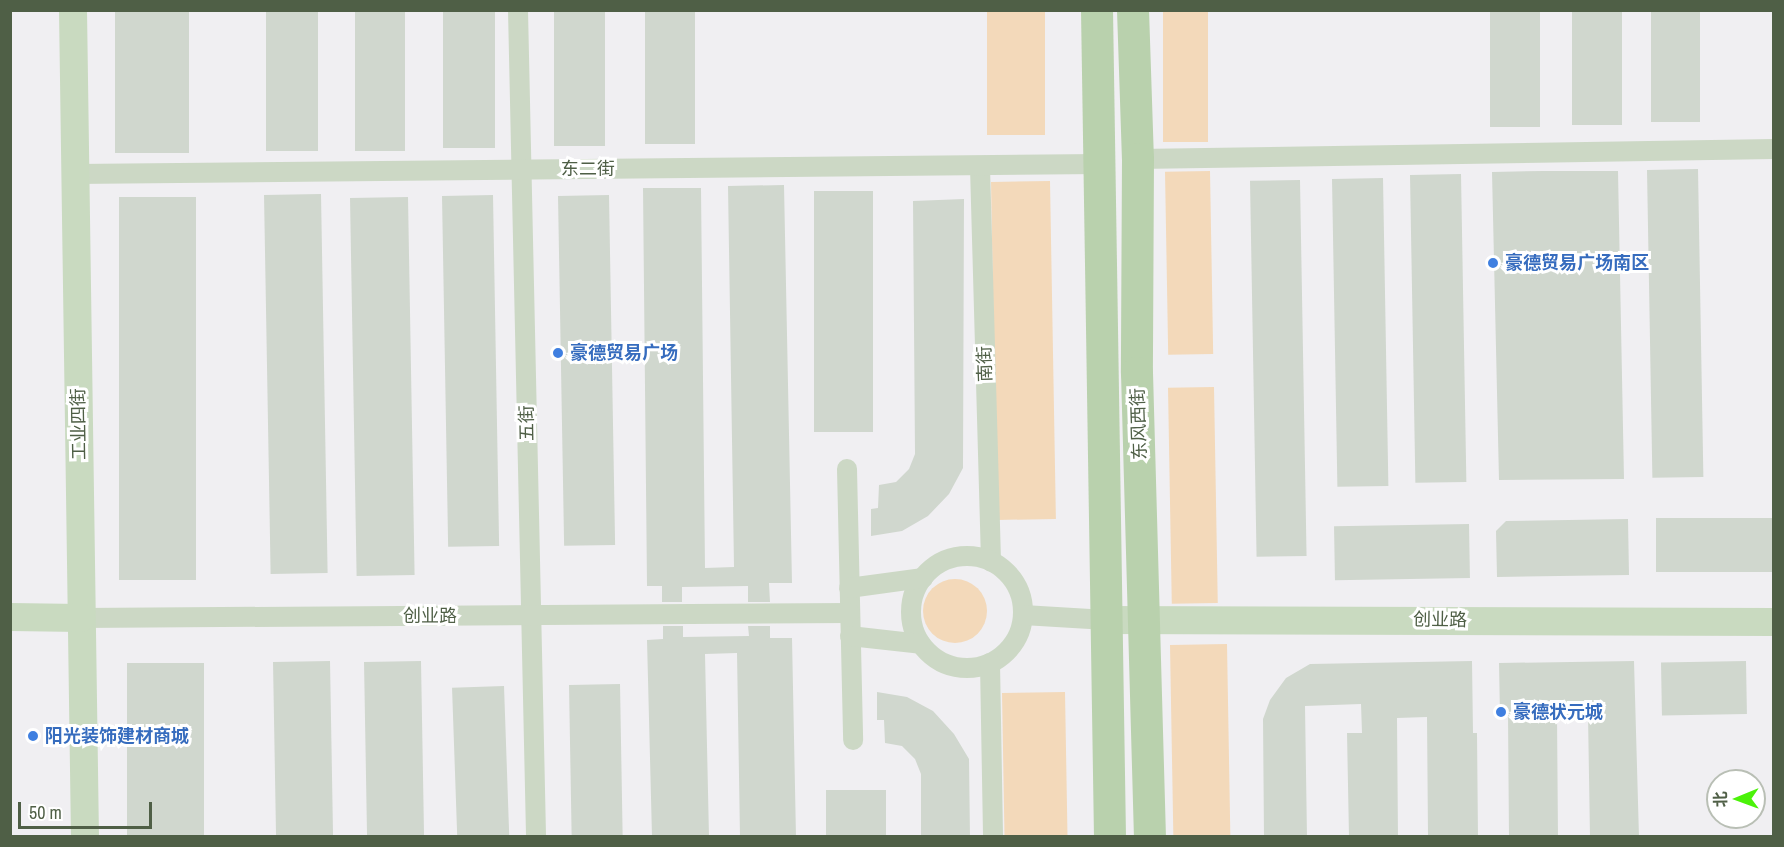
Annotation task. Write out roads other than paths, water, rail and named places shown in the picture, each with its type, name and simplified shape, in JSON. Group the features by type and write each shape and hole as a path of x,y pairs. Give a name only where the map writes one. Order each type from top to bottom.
{"main road":[{"name":"东风西街","path":"1097,10 1110,837"},
{"name":"东风西街","path":"1133,10 1138,159 1137,373 1146,620 1150,837"}],"street":[{"name":"工业四街","path":"73,10 85,837"},
{"name":"五街","path":"518,10 536,837"},
{"path":"1138,159 1773,149"},
{"name":"东二街","path":"75,174 980,167 1100,164"},
{"name":"南街","path":"980,167 991,561"},
{"path":"847,468 852,740"},
{"path":"962,556 981,557 991,561 999,565 1013,579 1021,596 1023,615 1019,634 1010,649 990,663 964,668 947,665 932,656 921,644 913,626 911,607 916,588 923,578 943,561 962,556"},
{"path":"849,588 923,578"},
{"name":"创业路","path":"10,617 850,613"},
{"path":"1023,615 1107,620"},
{"name":"创业路","path":"1107,620 1773,622"},
{"path":"850,636 921,644"},
{"path":"990,663 993,837"}],"place":[{"name":"豪德贸易广场南区","path":"1493,263"},
{"name":"豪德贸易广场","path":"558,353"},
{"name":"豪德状元城","path":"1501,712"},
{"name":"阳光装饰建材商城","path":"33,736"}]}
